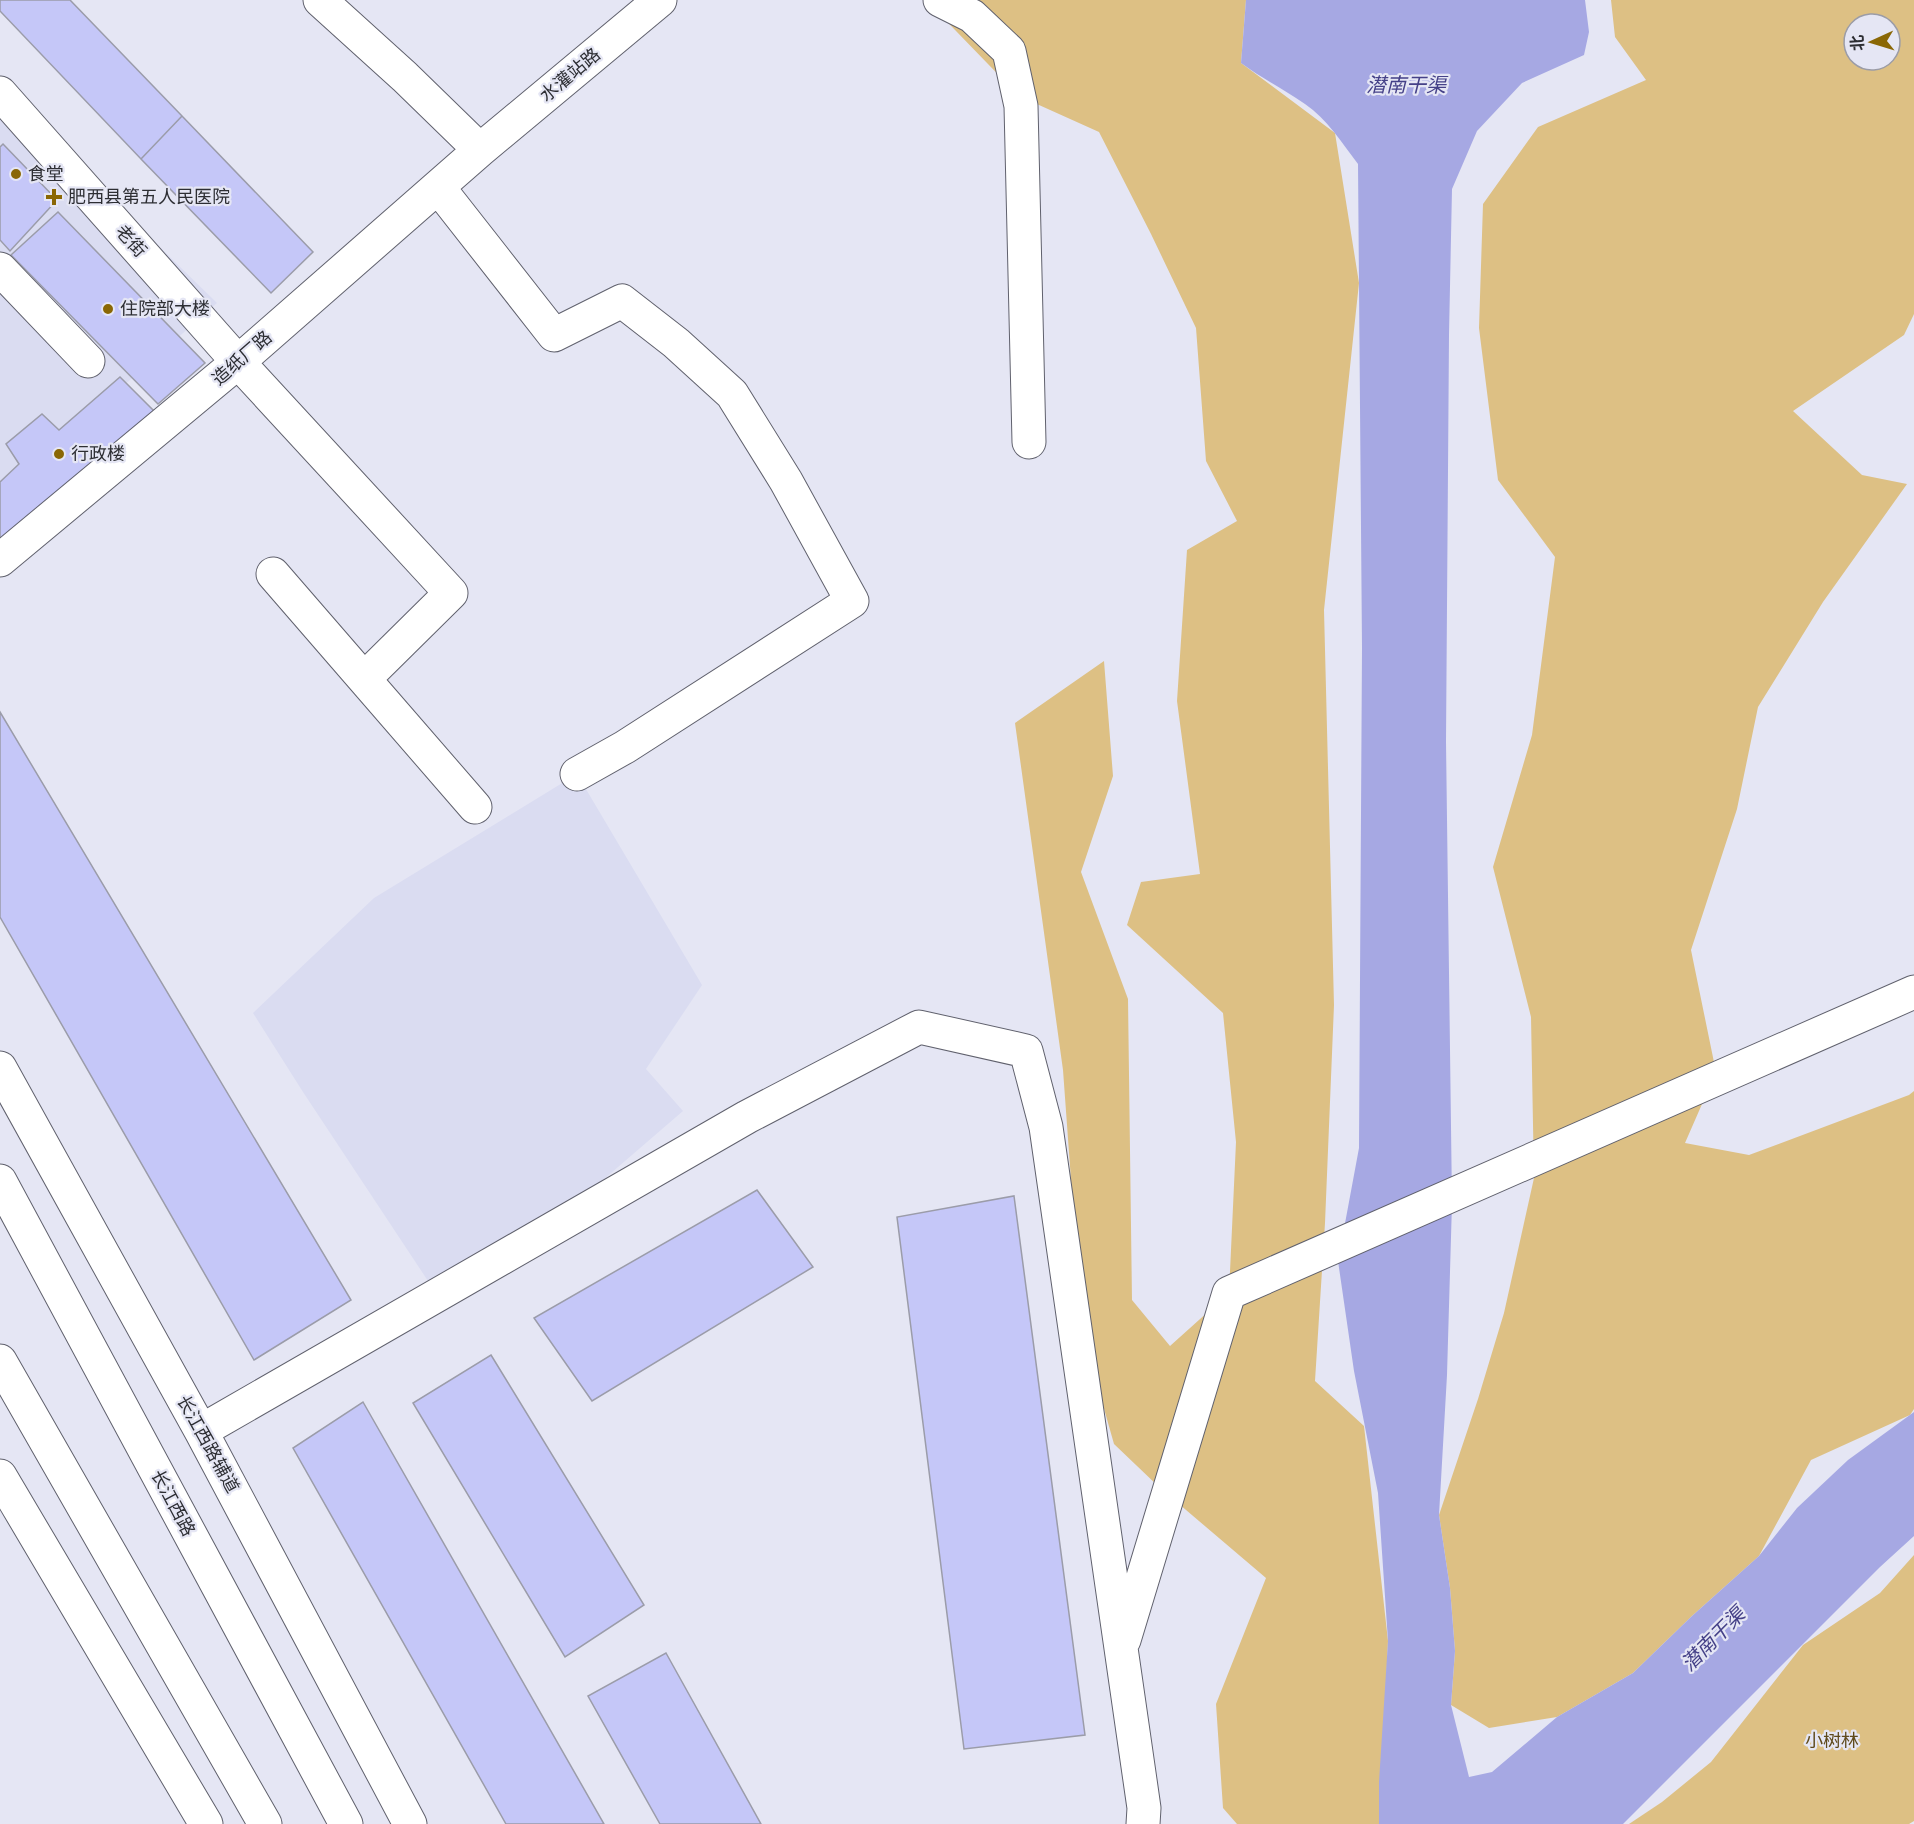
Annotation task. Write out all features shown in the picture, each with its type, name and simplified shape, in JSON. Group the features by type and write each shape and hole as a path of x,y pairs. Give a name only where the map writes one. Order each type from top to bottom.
{"main road":[{"path":"320,0 405,76 480,150"},
{"name":"水灌站路","path":"480,150 660,0"},
{"path":"940,0 972,16 1009,51 1019,96 1029,442"},
{"name":"老街","path":"0,93 238,362 451,593 364,679"},
{"name":"造纸厂路","path":"0,560 238,362 480,150"},
{"path":"438,187 554,335 622,301 676,343 732,394 786,481 852,601 625,747 577,774"},
{"path":"0,269 88,361"},
{"path":"273,574 475,807"},
{"path":"1121,1651 1229,1293 1914,992"},
{"path":"201,1431 747,1117 919,1027 1026,1050 1046,1127 1144,1808 1143,1824"},
{"name":"长江西路辅道","path":"0,1068 201,1431 410,1824"},
{"name":"长江西路","path":"0,1181 346,1824"},
{"path":"0,1361 265,1824"},
{"path":"0,1476 206,1824"}],"shaded area":[{"name":"肥西县第五人民医院","path":"0,91 217,303 0,495"},
{"path":"577,774 702,985 646,1069 683,1111 567,1211 430,1284 253,1013 374,898"}],"green space":[{"path":"926,0 1246,0 1241,63 1335,133 1359,283 1324,610 1334,1005 1325,1223 1315,1381 1364,1426 1388,1641 1380,1824 1237,1824 1223,1808 1216,1704 1266,1578 1159,1487 1114,1444 1082,1331 1063,1070 1015,723 1104,661 1113,776 1081,872 1128,999 1132,1300 1170,1346 1229,1293 1236,1142 1223,1013 1127,925 1141,882 1200,874 1177,701 1187,550 1237,521 1206,461 1196,328 1099,132 1019,96"},
{"path":"1611,0 1914,0 1914,314 1904,335 1793,411 1862,475 1907,484 1823,602 1758,707 1737,809 1691,950 1716,1072 1685,1143 1749,1155 1909,1095 1914,1091 1914,1409 1910,1415 1811,1460 1759,1556 1633,1673 1557,1717 1489,1728 1451,1705 1455,1651 1450,1588 1439,1515 1504,1313 1534,1178 1531,1017 1493,867 1532,735 1555,557 1498,480 1479,328 1483,204 1538,127 1646,80 1615,37"},
{"name":"小树林","path":"1914,1555 1914,1821 1909,1824 1629,1824 1662,1802 1711,1762 1803,1645 1880,1593"}],"water":[{"name":"潜南干渠","path":"1246,0 1585,0 1589,32 1584,55 1522,83 1477,131 1452,189 1446,742 1452,1203 1447,1375 1439,1515 1450,1588 1455,1651 1451,1705 1469,1777 1492,1772 1557,1717 1633,1673 1759,1556 1797,1508 1848,1460 1914,1412 1914,1536 1880,1567 1623,1824 1379,1824 1379,1782 1388,1641 1378,1493 1354,1371 1338,1261 1359,1148 1362,648 1358,164 1334,132 1313,110 1241,63"}],"building":[{"path":"0,0 70,0 182,116 141,159 0,11"},
{"path":"182,116 313,252 271,293 141,159"},
{"name":"食堂","path":"3,144 57,200 10,251 0,240 0,147"},
{"name":"住院部大楼","path":"58,212 205,363 158,404 11,255"},
{"name":"行政楼","path":"120,377 155,412 0,542 0,482 19,464 6,444 42,414 59,430"},
{"path":"0,712 351,1300 254,1360 0,917"},
{"path":"757,1190 813,1267 592,1401 534,1318"},
{"path":"1014,1196 1085,1735 964,1749 897,1217"},
{"path":"491,1355 644,1605 565,1657 413,1403"},
{"path":"363,1402 604,1824 506,1824 293,1448"},
{"path":"666,1653 761,1824 660,1824 588,1696"}],"place":[{"name":"食堂","path":"16,174"},
{"name":"肥西县第五人民医院","path":"54,197"},
{"name":"住院部大楼","path":"108,309"},
{"name":"行政楼","path":"59,454"}]}
